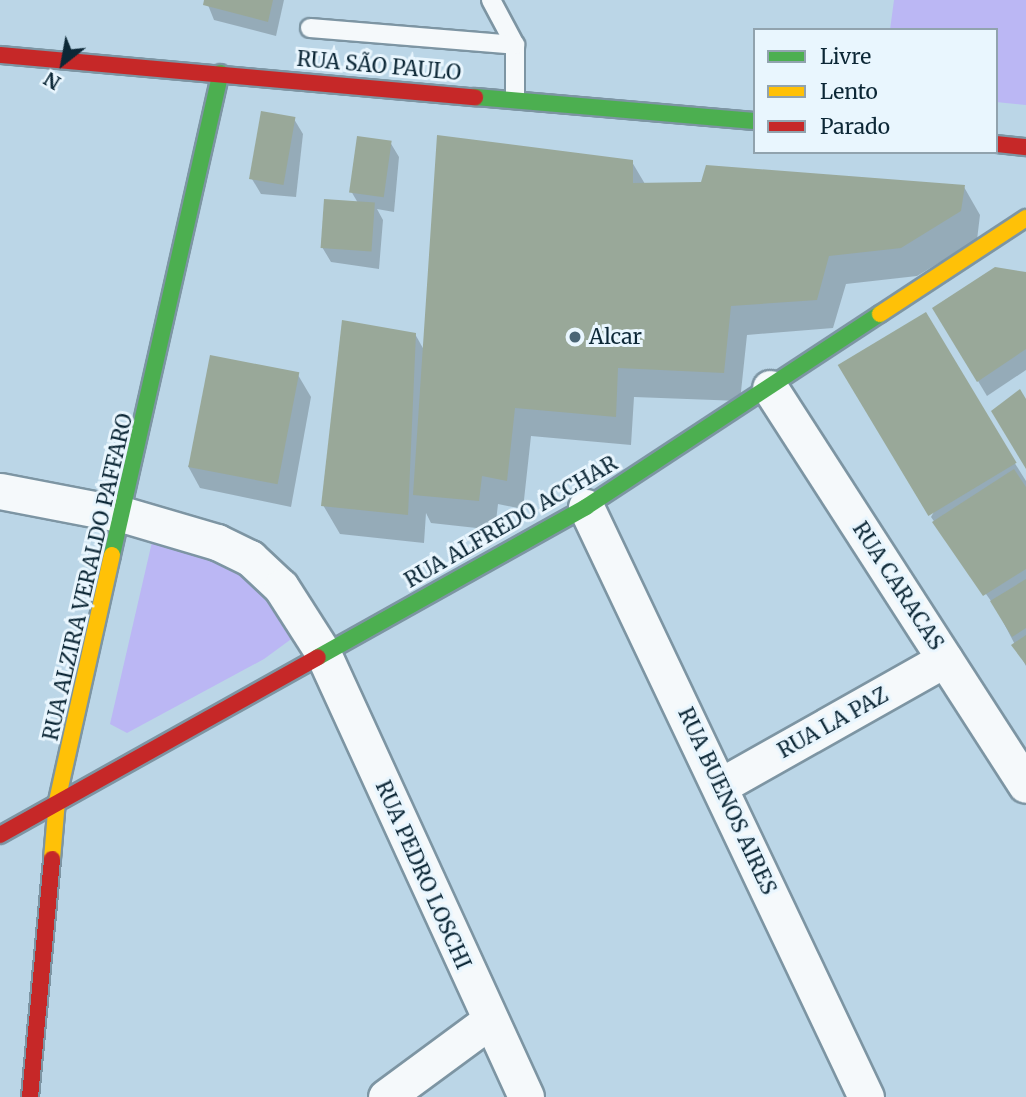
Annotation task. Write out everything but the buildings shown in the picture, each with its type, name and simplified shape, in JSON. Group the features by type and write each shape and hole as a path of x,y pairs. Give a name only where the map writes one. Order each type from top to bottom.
{"street":[{"name":"RUA SÃO PAULO","path":"0,55 753,121"},
{"name":"RUA ALZIRA VERALDO PAFFARO","path":"30,1097 57,801 125,515 221,73"},
{"path":"998,144 1026,147"},
{"name":"RUA ALFREDO ACCHAR","path":"0,835 322,652 586,507 1026,218"},
{"name":"RUA CARACAS","path":"770,388 1026,785"},
{"name":"RUA PEDRO LOSCHI","path":"0,491 125,515 217,542 250,558 281,587 322,652 526,1097"},
{"name":"RUA BUENOS AIRES","path":"586,507 866,1097"},
{"name":"RUA LA PAZ","path":"720,786 945,659"},
{"path":"386,1097 489,1021"}],"lane":[{"path":"491,0 515,45 514,99"},
{"path":"310,28 515,45"}],"shaded area":[{"path":"894,0 1026,0 1026,105 998,102 998,28 890,28"},
{"path":"152,542 203,549 248,571 280,605 294,637 264,659 127,733 110,724"}],"traffic: fast":[{"path":"112,555 221,73"},
{"path":"475,97 753,121"},
{"path":"318,657 586,507 880,314"}],"traffic: slow":[{"path":"880,314 1026,218"},
{"path":"52,859 57,801 112,555"}],"traffic: jam":[{"path":"0,55 475,97"},
{"path":"998,144 1026,147"},
{"path":"0,835 318,657"},
{"path":"30,1097 52,859"}],"place":[{"name":"Alcar","path":"575,337"}]}
